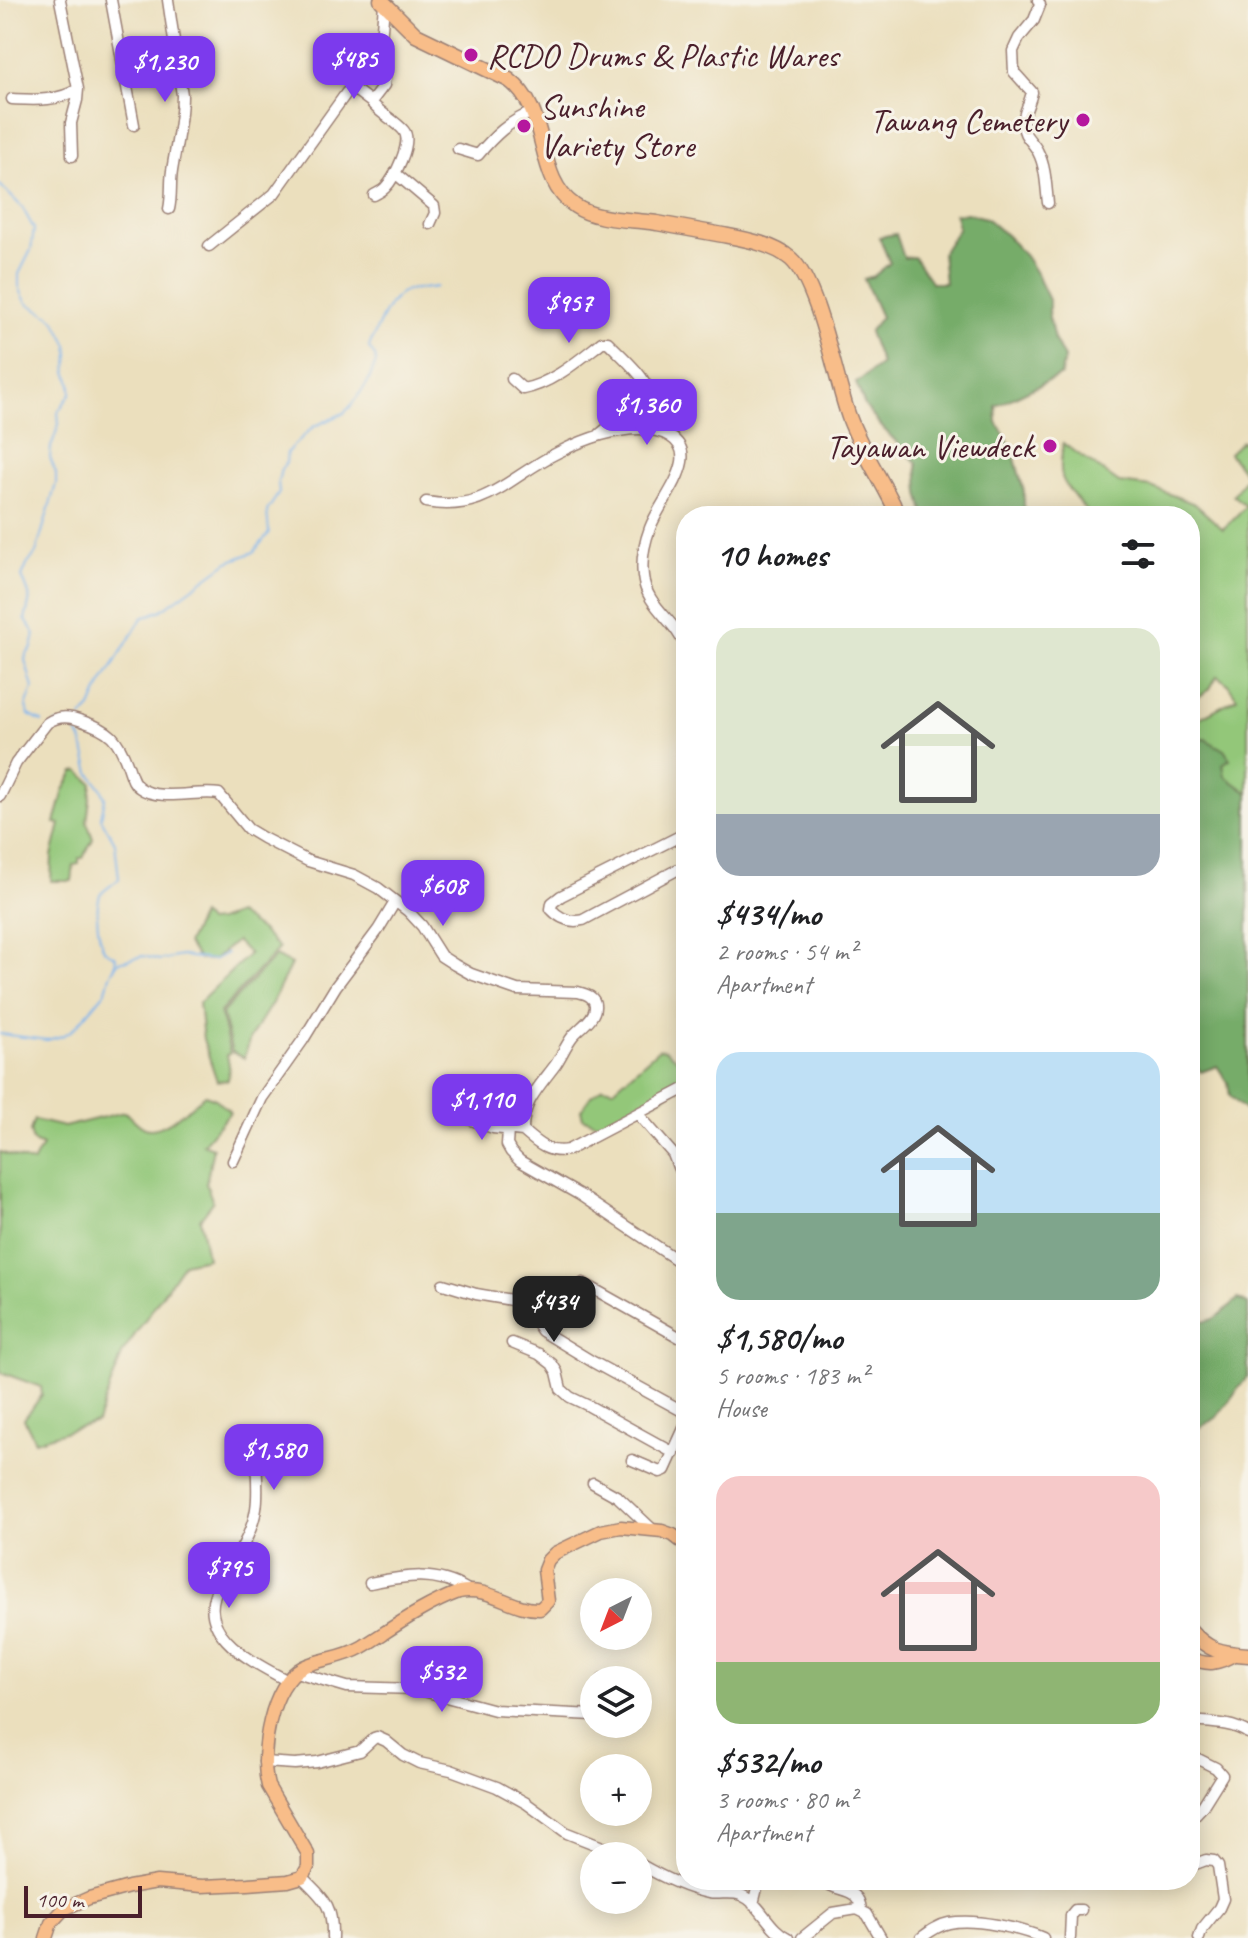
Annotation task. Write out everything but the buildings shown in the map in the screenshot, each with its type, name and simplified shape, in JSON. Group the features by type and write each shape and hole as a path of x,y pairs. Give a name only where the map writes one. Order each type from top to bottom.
{"highway":[{"path":"383,2 416,35 509,80 525,95 558,190 575,206 600,216 735,238 777,250 789,257 799,267 816,305 850,421 894,506"},
{"path":"1200,1641 1213,1650 1242,1654"}],"main road":[{"path":"46,1938 55,1917 71,1905 129,1887 157,1882 214,1886 288,1881 302,1877 308,1867 308,1854 268,1786 264,1762 277,1702 292,1676 302,1668 351,1653 419,1610 468,1590 483,1591 528,1609 540,1609 548,1601 544,1567 551,1557 601,1531 610,1528 653,1530 676,1537"},
{"path":"1200,1662 1214,1664 1242,1654"}],"street":[{"path":"60,0 78,89 71,123 72,156"},
{"path":"111,0 134,125"},
{"path":"168,0 182,95 169,209"},
{"path":"1038,0 1040,5 1034,20 1014,45 1013,67 1032,92 1023,122 1024,131 1038,152 1048,203"},
{"path":"371,102 384,85 385,78 381,58 383,2"},
{"path":"12,99 55,98 78,89"},
{"path":"209,246 274,194 347,92 355,90 407,135 407,146 395,173 387,186 374,195"},
{"path":"458,149 478,155 499,132 533,112"},
{"path":"395,173 434,206 435,213 430,224"},
{"path":"512,379 523,389 535,386 602,342 608,342 648,386 646,395 595,438"},
{"path":"608,427 620,431"},
{"path":"426,502 445,506 479,499 559,452 620,431 643,429 671,436 677,442 682,461 650,527 642,563 643,579 651,602 676,629"},
{"path":"0,796 16,763 44,725 52,719 72,717 111,734 119,744 133,781 140,788 148,792 184,795 219,794 248,829 308,861 367,881 408,911 422,926 441,956 471,974 517,990 587,994 594,1000 596,1008 593,1016 575,1033 532,1094 526,1107 523,1131"},
{"path":"676,838 561,896 552,903 551,909 563,919 583,920 676,870"},
{"path":"233,1161 262,1098 395,902"},
{"path":"450,1112 479,1123 523,1131 547,1150 559,1152 676,1093"},
{"path":"638,1114 673,1154 676,1162"},
{"path":"508,1130 507,1145 520,1161 580,1195 676,1259"},
{"path":"583,1283 676,1335"},
{"path":"443,1284 476,1294 529,1303 536,1309 538,1328 542,1331 676,1408"},
{"path":"512,1343 531,1350 552,1364 561,1389 570,1397 674,1453"},
{"path":"632,1460 663,1471 667,1469 676,1448"},
{"path":"256,1453 256,1510 242,1549 215,1593 212,1609 216,1625 225,1638 250,1658 292,1676 347,1687 416,1689 495,1710 580,1714"},
{"path":"593,1483 612,1492 653,1530"},
{"path":"370,1583 429,1576 448,1579 468,1590"},
{"path":"1200,1722 1223,1724 1248,1733"},
{"path":"264,1762 317,1762 360,1751 374,1738 381,1738 411,1759 497,1787 526,1803 567,1833 590,1842"},
{"path":"1200,1760 1216,1768 1222,1775 1200,1809"},
{"path":"1199,1938 1202,1929 1221,1905 1223,1895 1218,1866 1209,1859 1200,1862"},
{"path":"652,1871 676,1883"},
{"path":"302,1877 331,1911 332,1938"},
{"path":"697,1890 740,1895 753,1904 776,1931 788,1938"},
{"path":"753,1904 756,1890"},
{"path":"841,1890 854,1895 860,1902 861,1910 870,1918 881,1938"},
{"path":"802,1938 833,1913 861,1910"},
{"path":"1070,1938 1071,1915 1081,1910"},
{"path":"921,1938 941,1925 961,1922 1020,1930 1043,1938"}],"green space":[{"path":"967,213 986,218 1025,256 1049,300 1054,339 1064,358 1061,375 996,406 997,422 1013,451 1024,492 1024,506 922,506 917,463 865,406 856,383 881,364 869,332 881,317 864,279 874,276 890,263 879,237 896,234 904,258 914,257 932,283 945,283 942,253 958,229 955,214"},
{"path":"1242,441 1248,443 1248,793 1224,776 1223,764 1205,739 1200,740 1200,718 1237,698 1227,683 1217,676 1209,690 1200,696 1200,508 1223,529 1246,506 1233,495 1247,476 1229,453"},
{"path":"1063,443 1119,483 1151,487 1197,506 1083,506 1062,477"},
{"path":"1205,739 1224,750 1230,759 1223,764 1225,776 1248,793 1248,1113 1230,1096 1228,1083 1217,1066 1200,1071 1200,740"},
{"path":"79,771 92,783 87,822 93,839 83,858 79,858 79,864 74,865 72,881 51,881 52,856 60,824 55,823 64,790 74,772"},
{"path":"237,914 279,948 220,1012 230,1054 227,1055 228,1080 217,1081 203,1039 199,1003 249,954 236,941 213,960 199,959 187,944 201,915 207,922"},
{"path":"275,956 291,964 250,1038 244,1058 232,1052 222,1013"},
{"path":"659,1049 676,1058 676,1089 600,1125 583,1118 581,1110 591,1096 603,1087 614,1089"},
{"path":"205,1095 216,1099 230,1112 203,1144 213,1148 206,1184 213,1202 200,1219 207,1258 184,1263 123,1352 97,1422 35,1441 24,1419 42,1395 41,1387 0,1372 0,1152 33,1163 42,1146 33,1142 30,1131 34,1120 64,1127 124,1112 145,1128 152,1129 168,1123"},
{"path":"1238,1299 1248,1304 1248,1376 1216,1418 1200,1427 1200,1321 1221,1313"}],"waterway":[{"path":"0,185 22,207 34,229 31,250 19,274 22,294 27,303 56,322 68,345 69,354 67,371 71,393 58,412 59,424 51,447 50,458 56,473 56,484 36,553 22,577 30,598 25,619 35,634 25,660 33,688 26,707 29,715 42,722"},
{"path":"82,717 91,708 101,685 142,618 162,610 228,562 254,552 269,533 267,511 279,493 278,482 287,452 313,427 344,413 368,382 376,362 370,344 393,300 408,290 436,287"},
{"path":"76,722 73,726 82,741 90,773 105,798 101,818 115,843 119,879 100,894 97,915 104,950 116,957 114,970"},
{"path":"56,724 73,726"},
{"path":"0,1034 47,1040 71,1031 106,991 110,975 118,962 143,956 159,960 182,956 213,960 227,953"}],"place":[{"name":"RCDO Drums & Plastic Wares","path":"471,55"},
{"name":"Tawang Cemetery","path":"1083,120"},
{"name":"Sunshine Variety Store","path":"524,126"},
{"name":"Tayawan Viewdeck","path":"1050,446"}]}
